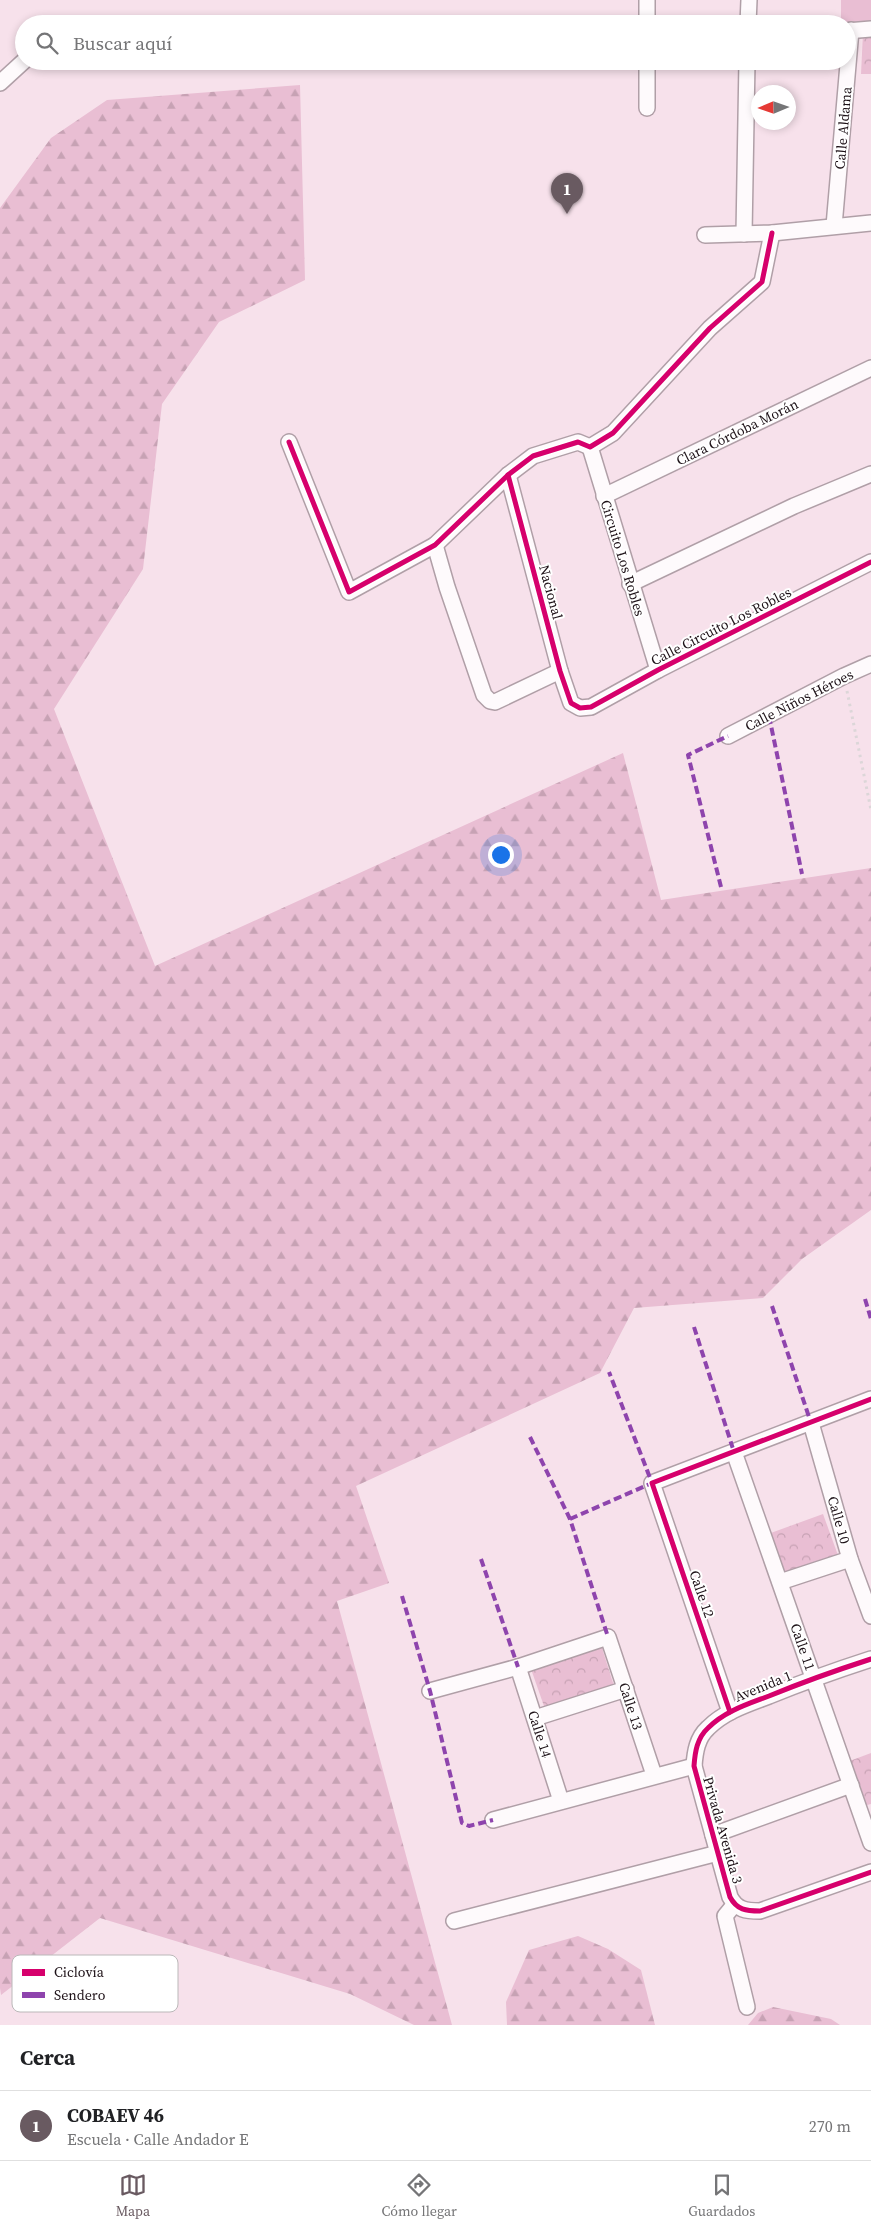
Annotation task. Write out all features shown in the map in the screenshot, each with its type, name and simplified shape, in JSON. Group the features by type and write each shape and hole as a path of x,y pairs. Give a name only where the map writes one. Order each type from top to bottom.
{"street":[{"path":"647,0 647,15"},
{"path":"748,0 748,15"},
{"path":"856,30 871,29"},
{"path":"0,83 15,69"},
{"path":"646,108 647,70"},
{"path":"744,234 747,70"},
{"name":"Calle Aldama","path":"834,226 846,70"},
{"path":"706,235 772,233 871,222"},
{"path":"290,442 349,592 435,545 508,476 533,456 578,442 590,447 613,433 710,328 762,282 772,233"},
{"name":"Clara Córdoba Morán","path":"604,496 871,368"},
{"name":"Circuito Los Robles","path":"590,447 630,584 658,670"},
{"path":"630,584 794,506 871,474"},
{"name":"Nacional","path":"508,476 560,671 571,703 580,708"},
{"path":"435,545 446,586 484,695 490,701 495,702 560,671"},
{"name":"Calle Circuito Los Robles","path":"580,708 591,707 658,670 871,562"},
{"name":"Calle Niños Héroes","path":"728,736 871,664"},
{"path":"734,1452 871,1399"},
{"name":"Calle 10","path":"811,1423 850,1559 871,1616"},
{"name":"Calle 12","path":"730,1712 652,1483 734,1452"},
{"name":"Calle 11","path":"734,1452 871,1843"},
{"path":"780,1582 850,1559"},
{"name":"Calle 13","path":"518,1667 608,1637 654,1775"},
{"name":"Avenida 1","path":"694,1766 694,1753 699,1740 708,1728 730,1712 813,1678 871,1659"},
{"path":"430,1692 518,1667"},
{"name":"Calle 14","path":"518,1667 561,1801"},
{"path":"534,1718 626,1689"},
{"path":"493,1820 654,1775 694,1766"},
{"name":"Privada Avenida 3","path":"694,1766 730,1897 734,1905 746,1911 760,1911 871,1872"},
{"path":"713,1835 851,1785"},
{"name":"Privada Avenida 3","path":"454,1921 718,1853"},
{"path":"734,1905 725,1916 747,2007"}],"path":[{"path":"844,676 871,810"}],"green space":[{"path":"841,0 871,0 871,23 856,24 856,15 841,15"},
{"path":"863,33 871,33 871,74 861,74"},
{"path":"300,85 305,280 219,322 162,404 143,569 54,709 155,966 623,753 661,900 871,868 871,1210 802,1259 763,1298 634,1308 600,1373 356,1486 389,1583 337,1601 452,2025 414,2025 350,1994 100,1918 52,1955 12,1955 12,1986 1,1995 0,208 51,138 107,100"},
{"path":"823,1514 839,1558 784,1578 768,1534"},
{"path":"601,1645 614,1686 545,1709 531,1669"},
{"path":"871,1753 871,1804 863,1806 847,1762"},
{"path":"578,1936 608,1949 641,1970 655,2025 507,2025 506,2002 529,1950"},
{"path":"773,2007 831,2019 840,2025 748,2025 758,2013"}],"marked path":[{"path":"769,716 802,874"},
{"path":"721,887 688,755 728,736"},
{"path":"865,1299 871,1319"},
{"path":"772,1306 811,1423"},
{"path":"694,1327 734,1452"},
{"path":"570,1519 652,1483 609,1372"},
{"path":"530,1437 570,1519 608,1637"},
{"path":"481,1559 518,1667"},
{"path":"402,1596 430,1691 462,1823 469,1826 493,1820"}],"cycle path":[{"path":"289,442 349,592 435,545 508,475 533,456 578,442 590,447 613,433 710,328 762,282 772,233"},
{"path":"508,475 560,671 571,703 580,708 591,707 658,670 871,562"},
{"path":"730,1712 652,1483 871,1399"},
{"path":"871,1659 745,1705 722,1717 701,1736 696,1750 694,1766 730,1897 739,1907 746,1910 760,1911 871,1872"}],"place":[{"name":"COBAEV 46","path":"567,214"}]}
